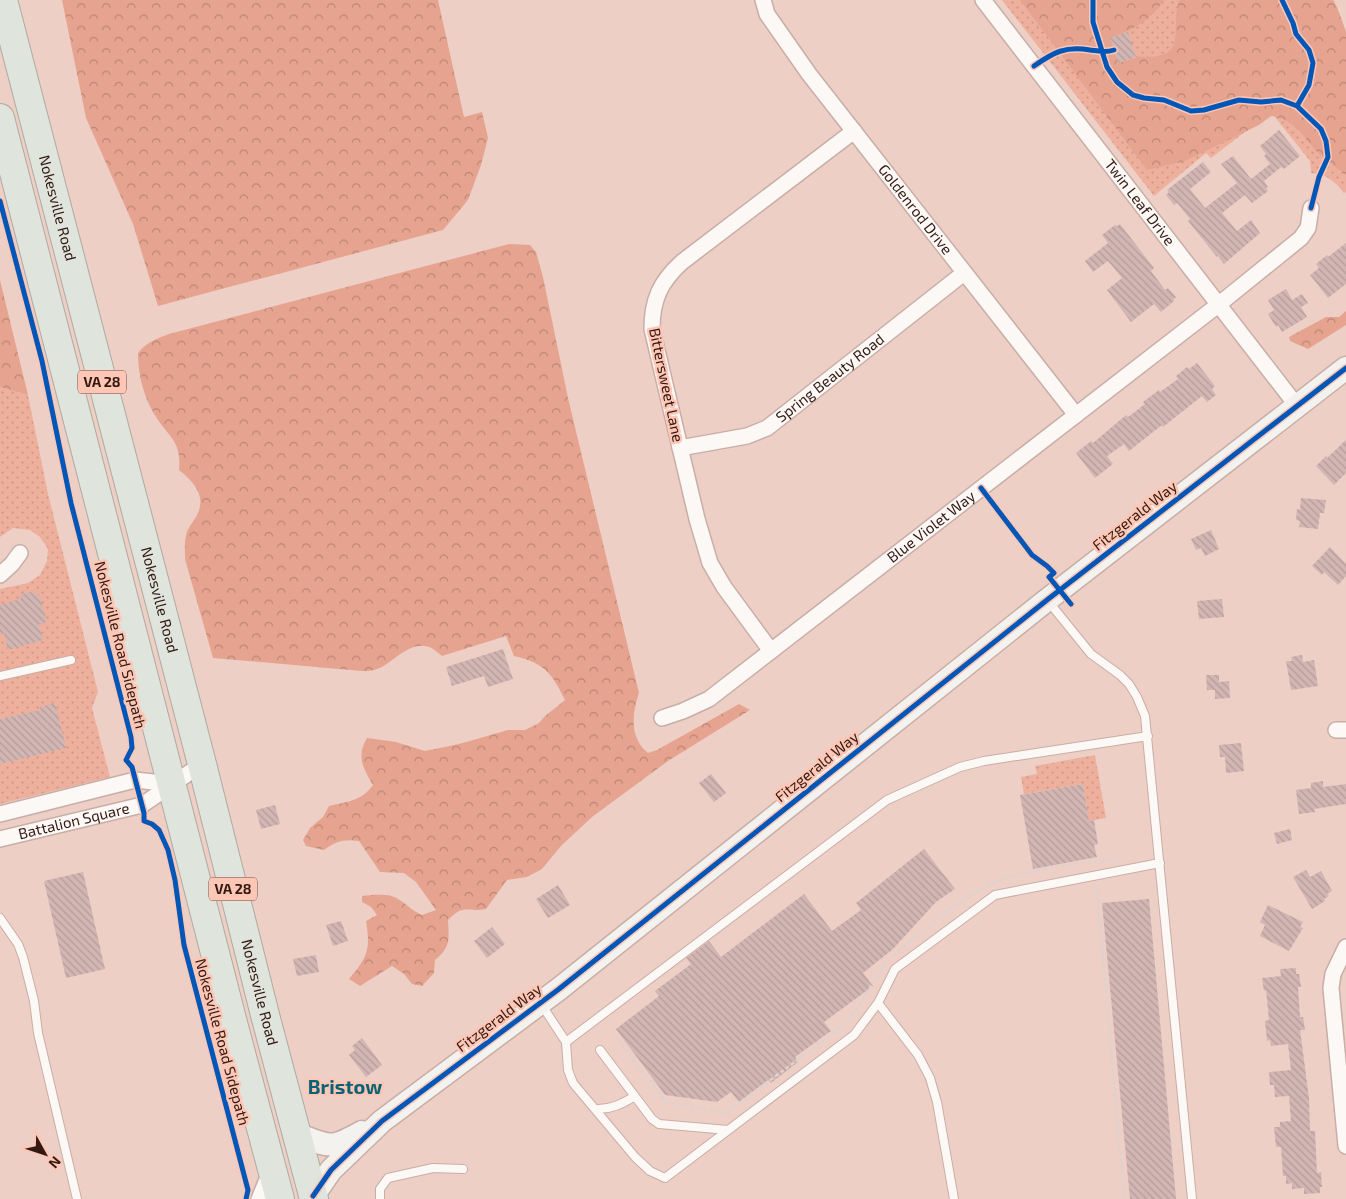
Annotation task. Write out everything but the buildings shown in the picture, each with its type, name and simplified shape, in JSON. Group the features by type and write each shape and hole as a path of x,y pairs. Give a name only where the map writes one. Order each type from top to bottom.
{"highway":[{"name":"Nokesville Road","path":"3,0 202,764 260,996 314,1197"},
{"name":"VA 28","path":"0,118 280,1199"}],"street":[{"name":"Goldenrod Drive","path":"763,0 767,14 809,74 1076,415"},
{"name":"Twin Leaf Drive","path":"983,0 1296,406"},
{"name":"Bittersweet Lane","path":"771,651 724,587 710,563 697,519 652,329 652,310 659,290 670,273 682,262 854,131"},
{"name":"Blue Violet Way","path":"662,718 709,699 1218,305 1301,238 1308,228 1312,208"},
{"name":"Spring Beauty Road","path":"680,448 747,436 767,428 964,273"},
{"name":"Fitzgerald Way","path":"314,1197 331,1170 382,1121 540,1003 1047,600 1346,368"},
{"path":"0,575 20,553"},
{"name":"Battalion Square","path":"0,839 142,805 202,764"},
{"name":"Battalion Square","path":"0,814 135,780 172,784"},
{"path":"1346,947 1333,974 1331,988 1346,1146"},
{"name":"Fitzgerald Way","path":"297,1134 331,1146 342,1143 382,1121"},
{"path":"258,1199 272,1169"}],"lane":[{"path":"1047,600 1091,654 1129,684 1145,716 1192,1199"},
{"path":"0,676 71,660"},
{"path":"566,1042 887,800 960,767 984,761 1148,736"},
{"path":"540,1003 566,1042 568,1070 573,1083 635,1157 650,1172 665,1178 854,1035 878,1003 895,969 996,895 1160,863"},
{"path":"0,918 18,944 23,957 34,1001 38,1033 77,1199"},
{"path":"878,1003 918,1055 930,1078 937,1102 954,1199"},
{"path":"600,1050 652,1119 659,1124 728,1130"},
{"path":"595,1109 616,1106 635,1096"},
{"path":"380,1199 380,1188 388,1178 433,1168 463,1169"}],"path":[{"path":"618,1039 666,1102 726,1113 843,1026 856,1009 885,962 974,892 1012,876 1122,858"},
{"path":"1094,862 1124,1199"}],"shaded area":[{"path":"1002,0 1334,0 1346,32 1346,192 1344,193 1334,182 1326,177 1311,173 1310,161 1271,112 1211,158 1206,153 1154,196"},
{"path":"0,387 28,395 48,494 98,692 92,708 110,777 0,804 0,589 28,583 40,575 47,561 48,549 40,537 30,530 13,528 0,537"},
{"path":"1095,755 1106,818 1089,821 1083,784 1024,794 1021,777 1037,774 1035,766"}],"green space":[{"path":"62,0 438,0 464,117 482,112 488,138 481,165 468,200 443,230 158,306 133,224 86,118"},
{"path":"1020,0 1164,0 1153,14 1140,24 1110,38 1118,63 1136,58 1136,56 1160,56 1170,50 1175,40 1179,0 1332,0 1337,7 1346,32 1346,175 1321,156 1294,126 1287,121 1271,116 1259,125 1185,161 1147,170"},
{"path":"509,244 530,245 536,252 543,277 568,398 639,693 634,717 635,733 638,740 648,753 657,750 739,704 750,710 668,761 592,817 561,846 542,869 527,877 507,880 486,909 462,910 448,920 448,942 444,951 435,960 434,973 422,986 412,984 404,974 392,966 360,986 349,979 364,959 368,947 366,921 377,915 371,907 362,902 362,896 381,895 394,897 422,915 436,910 416,882 404,873 380,872 359,841 340,841 324,850 306,846 303,840 310,828 323,817 329,806 359,798 373,785 366,773 361,756 367,738 396,742 425,751 459,744 508,730 525,730 539,723 565,700 546,670 533,662 514,656 506,636 442,656 429,647 414,647 381,668 369,671 213,658 185,559 186,535 200,508 199,495 189,479 179,470 176,445 158,420 146,398 140,376 138,353 148,343 169,334"},
{"path":"0,280 28,395 0,387"},
{"path":"1346,311 1346,325 1308,349 1290,341 1289,337 1326,317 1339,317"}],"cycle path":[{"path":"1093,0 1093,22 1107,67 1117,82 1133,95 1164,100 1191,111 1204,110 1239,100 1261,102 1281,100 1297,106"},
{"path":"1282,0 1296,34 1309,50 1313,63 1309,85 1297,106 1321,129 1326,141 1328,157 1319,177 1311,208"},
{"path":"1034,66 1060,51 1081,49 1105,52 1114,50"},
{"name":"Nokesville Road Sidepath","path":"0,201 42,361 71,503 131,737 132,748 126,760 132,767 144,813 144,821 152,824 159,830 168,850 175,880 184,945 248,1190 246,1199"},
{"path":"313,1196 331,1170 382,1121 559,989 1047,600 1346,368"},
{"path":"981,488 1032,555 1054,573 1049,577 1071,604"}],"district":[{"name":"Bristow","path":"345,1087"}]}
